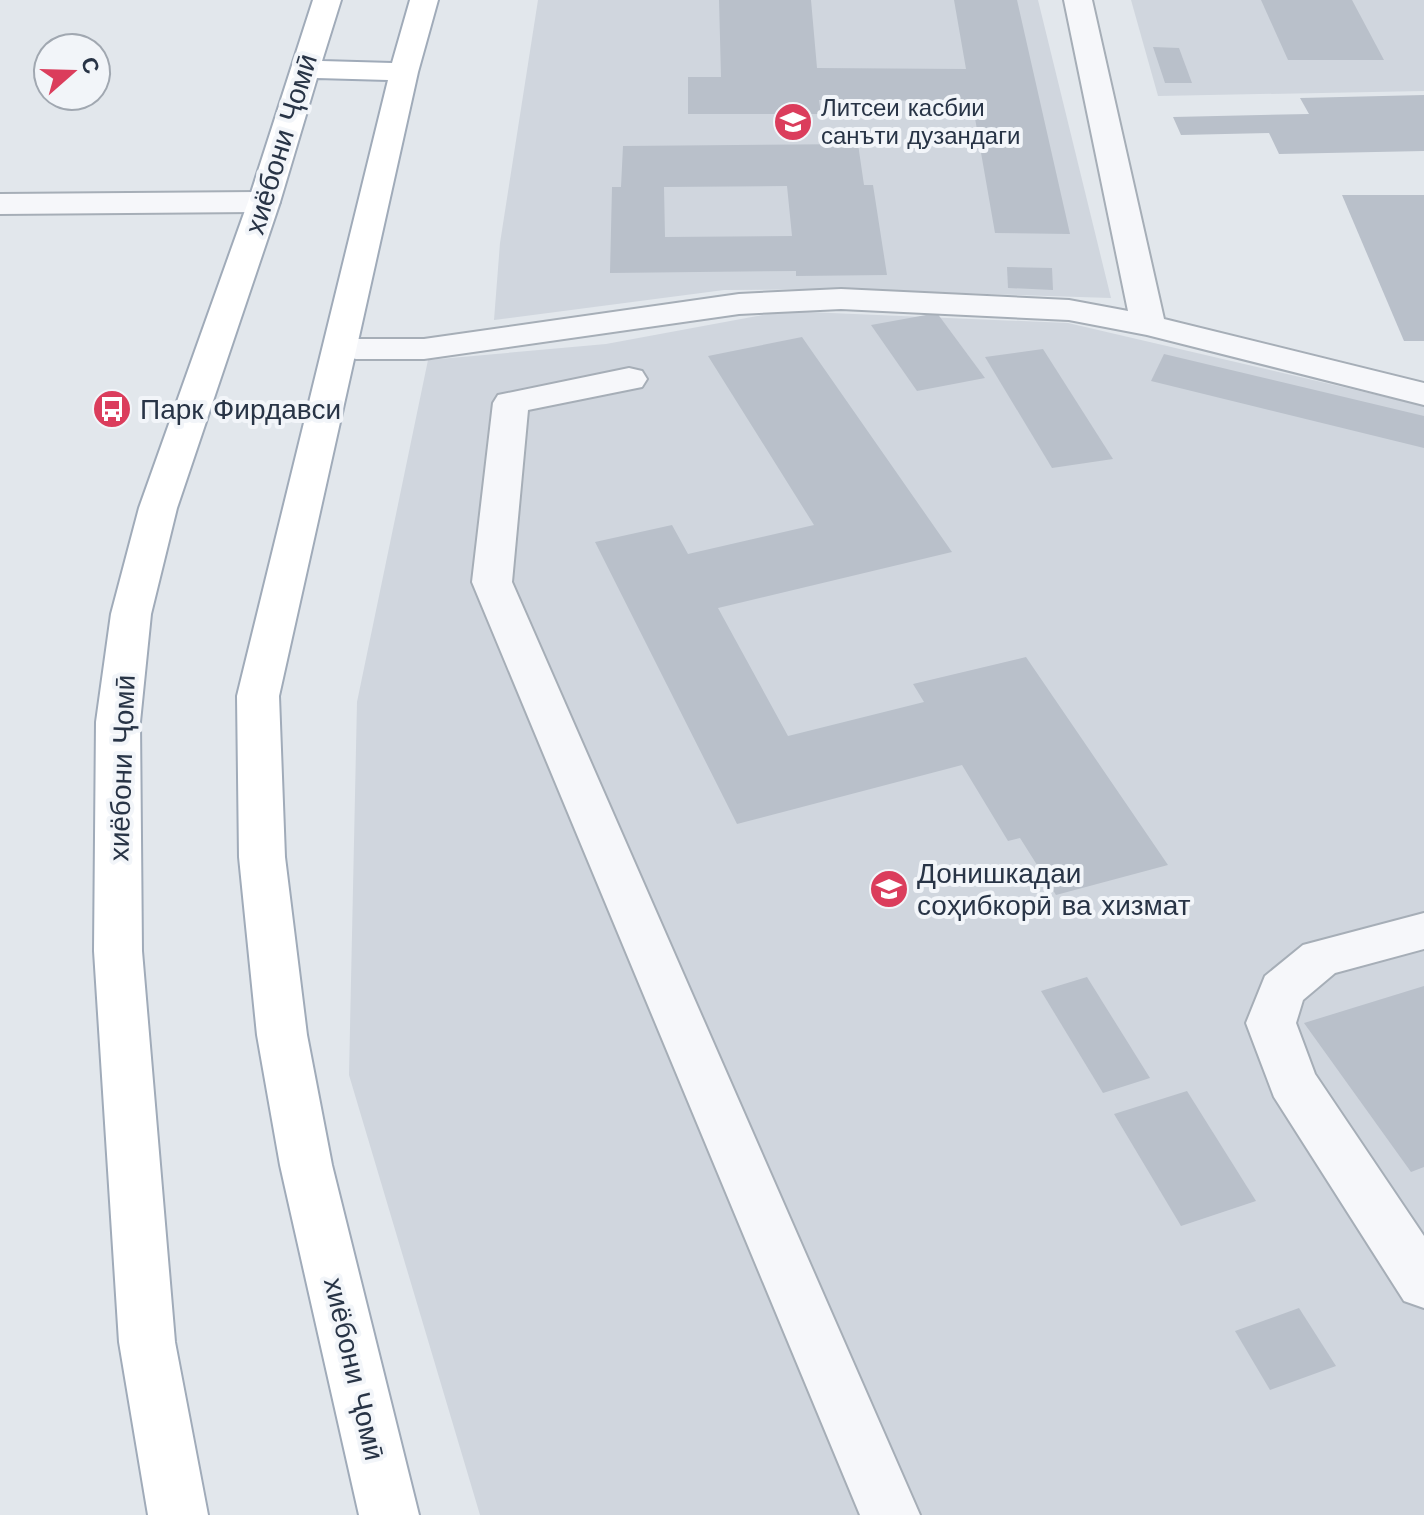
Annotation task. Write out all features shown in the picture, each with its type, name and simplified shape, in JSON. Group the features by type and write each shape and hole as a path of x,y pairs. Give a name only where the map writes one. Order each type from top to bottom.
{"main road":[{"name":"хиёбони Ҷомӣ","path":"178,1515 147,1342 142,1280 118,951 118,722 131,614 158,508 264,202 327,0"},
{"name":"хиёбони Ҷомӣ","path":"389,1515 306,1165 282,1035 262,857 258,696 404,72 424,0"},
{"path":"304,69 404,72"}],"street":[{"path":"1078,0 1148,325"},
{"path":"0,204 264,202"},
{"path":"356,349 424,349 739,304 841,299 1069,310 1148,325 1424,394"},
{"path":"629,379 511,403 492,582 890,1515"},
{"path":"1424,931 1320,958 1282,990 1271,1023 1292,1082 1424,1283"}],"shaded area":[{"name":"Литсеи касбии санъти дузандаги","path":"538,0 1038,0 1111,298 835,289 724,290 494,320 500,243"},
{"path":"1131,0 1424,0 1424,91 1158,96"},
{"name":"Донишкадаи соҳибкорӣ ва хизмат","path":"784,311 1068,323 1424,406 1424,1515 480,1515 349,1075 357,702 428,360 606,344"}],"building":[{"path":"719,0 811,0 817,68 966,69 954,0 1017,0 1070,234 995,233 972,101 819,100 821,114 688,114 688,77 721,77"},
{"path":"1261,0 1352,0 1384,60 1288,60"},
{"path":"1153,47 1179,48 1192,83 1165,83"},
{"path":"1424,95 1424,151 1279,154 1269,133 1181,135 1173,117 1309,114 1300,98"},
{"path":"858,144 864,185 873,185 887,275 796,276 796,271 610,273 612,187 621,187 623,146","holes":["787,186 792,236 665,237 664,187"]},
{"path":"1342,195 1424,195 1424,341 1404,341"},
{"path":"1007,267 1052,268 1053,290 1008,288"},
{"path":"937,313 985,378 917,391 871,325"},
{"path":"802,337 952,552 718,608 788,736 924,702 913,684 1026,657 1168,865 1056,895 1020,838 1008,841 962,765 737,824 595,542 672,525 688,554 814,525 708,356"},
{"path":"1043,349 1113,459 1052,468 985,357"},
{"path":"1164,354 1424,416 1424,448 1151,381"},
{"path":"1087,977 1150,1078 1103,1093 1041,991"},
{"path":"1424,986 1424,1167 1411,1172 1304,1023"},
{"path":"1187,1091 1256,1201 1181,1226 1114,1114"},
{"path":"1299,1308 1336,1366 1270,1390 1235,1331"}],"place":[{"name":"Литсеи касбии санъти дузандаги","path":"793,122"},
{"name":"Парк Фирдавси","path":"112,409"},
{"name":"Донишкадаи соҳибкорӣ ва хизмат","path":"889,889"}]}
